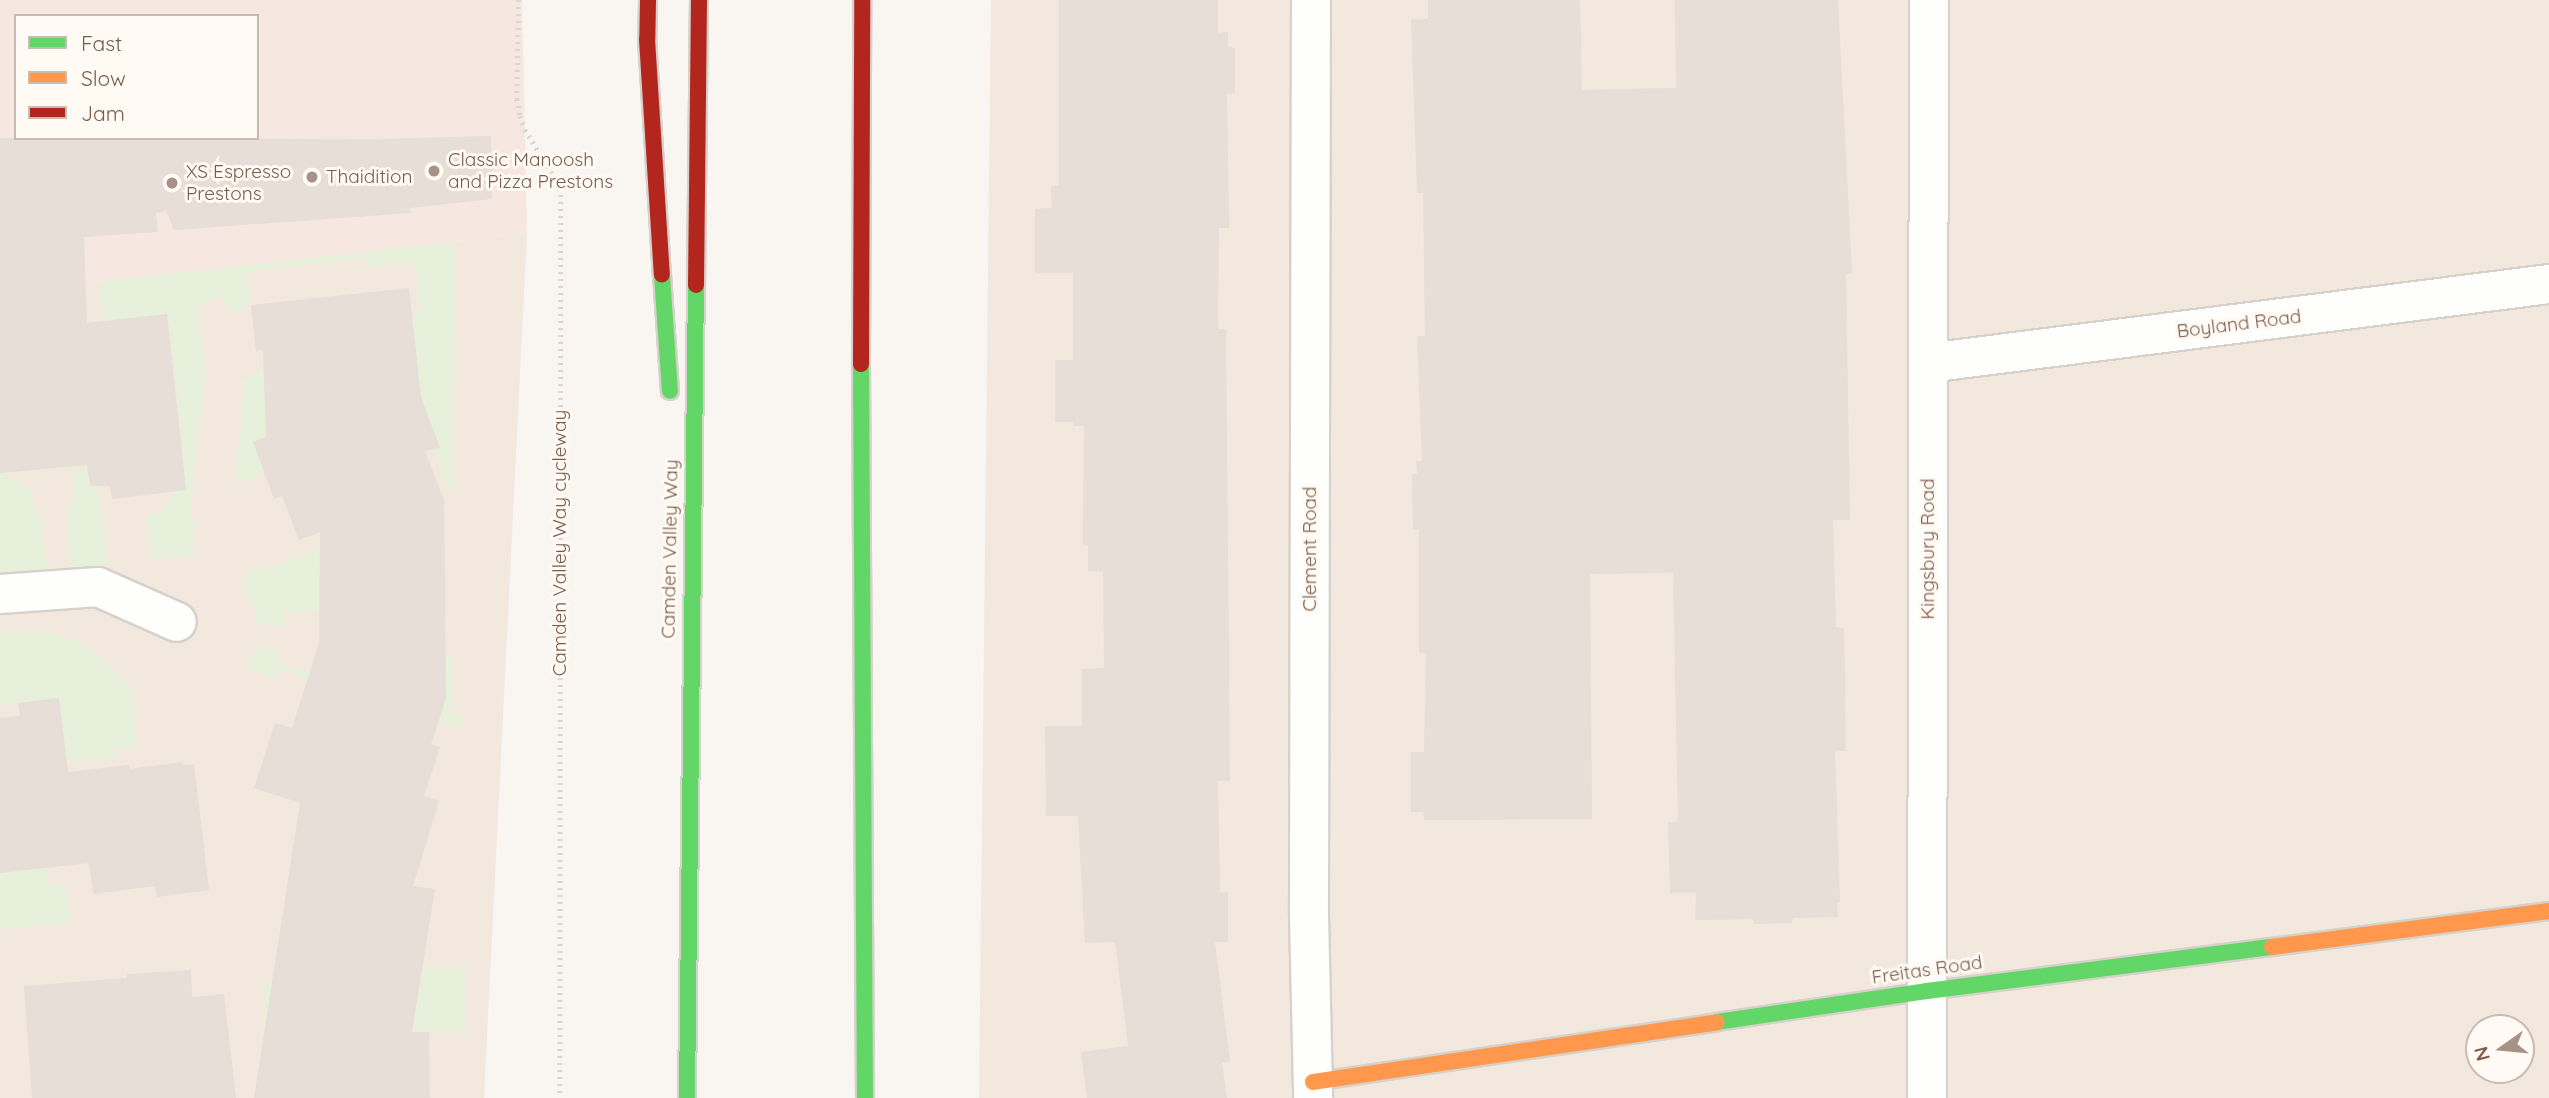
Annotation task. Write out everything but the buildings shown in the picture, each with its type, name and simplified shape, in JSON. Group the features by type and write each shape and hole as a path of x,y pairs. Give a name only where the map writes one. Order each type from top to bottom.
{"main road":[{"path":"648,0 671,401"},
{"name":"Camden Valley Way","path":"687,1098 689,680 699,0"},
{"path":"862,0 861,578 865,1098"},
{"path":"677,485 689,680"},
{"name":"Freitas Road","path":"1313,1090 1927,991 2549,911"}],"street":[{"name":"Clement Road","path":"1311,0 1309,915 1313,1090"},
{"name":"Kingsbury Road","path":"1927,1098 1929,0"},
{"name":"Boyland Road","path":"1928,363 2549,284"},
{"path":"0,594 98,587 177,622"}],"path":[{"name":"Camden Valley Way cycleway","path":"519,0 517,99 520,116 525,130 561,188 560,1098"}],"shaded area":[{"path":"0,0 522,0 527,233 0,293"},
{"path":"991,0 2549,0 2549,1098 979,1098"},
{"path":"527,233 484,1098 0,1098 0,293"}],"green space":[{"path":"456,242 453,489 447,491 433,449 439,448 265,473 235,485 244,393 241,382 250,375 264,368 416,357 412,312 420,310 415,262 369,267 367,258 258,270 247,274 250,303 245,303 246,311 231,310 220,296 198,308 205,376 189,521 196,522 192,557 151,559 147,515 162,513 173,492 186,489 169,314 111,320 105,329 99,282"},
{"path":"87,467 90,486 97,486 109,564 71,568 67,514 76,490 73,468"},
{"path":"8,472 9,478 19,477 20,489 32,488 34,506 41,518 47,569 0,574 0,473"},
{"path":"324,548 319,599 323,611 283,612 283,627 257,623 251,601 240,584 256,564 258,571"},
{"path":"39,630 75,640 104,661 134,690 136,748 114,749 115,758 67,761 59,698 0,704 0,631"},
{"path":"255,647 281,651 278,663 345,682 451,654 451,711 381,692 463,716 463,729 280,670 273,677 247,669"},
{"path":"47,868 48,885 65,886 70,923 0,929 0,873"},
{"path":"465,966 465,1032 355,1032 264,1084 264,983"}],"traffic: fast":[{"path":"662,275 670,391"},
{"path":"687,1098 696,285"},
{"path":"861,364 865,1098"},
{"path":"1717,1022 1927,991 2272,947"}],"traffic: slow":[{"path":"2272,947 2549,911"},
{"path":"1313,1082 1717,1022"}],"traffic: jam":[{"path":"648,0 647,39 662,275"},
{"path":"696,285 699,0"},
{"path":"861,364 862,0"}],"place":[{"name":"Classic Manoosh and Pizza Prestons","path":"434,171"},
{"name":"Thaidition","path":"312,177"},
{"name":"XS Espresso Prestons","path":"172,183"}]}
